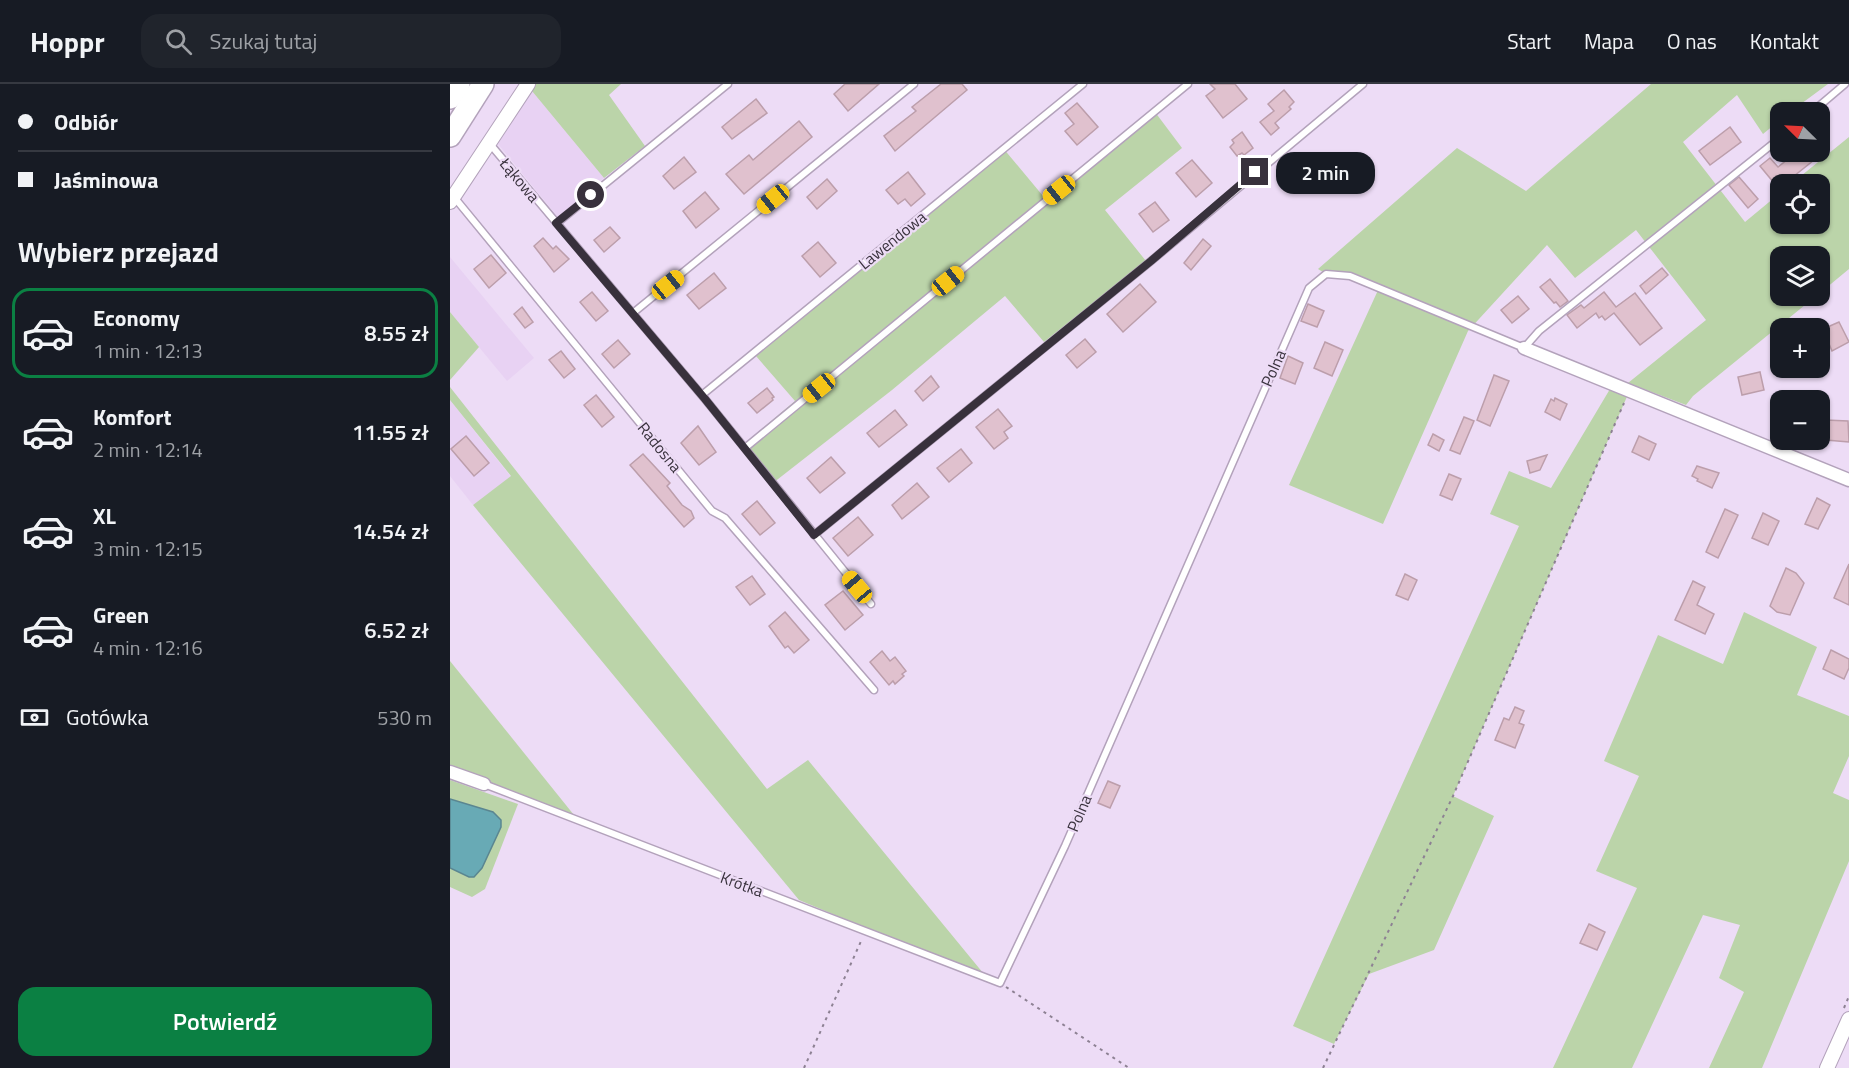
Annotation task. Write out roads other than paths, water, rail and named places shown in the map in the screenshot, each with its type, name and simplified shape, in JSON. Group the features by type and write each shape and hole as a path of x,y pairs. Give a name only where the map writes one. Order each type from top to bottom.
{"highway":[{"path":"450,98 459,84"},
{"path":"450,136 483,84"}],"street":[{"path":"452,199 528,84"},
{"name":"Polna","path":"1524,348 1849,480"},
{"path":"450,772 484,784"},
{"path":"1827,1068 1849,1019"}],"lane":[{"path":"556,223 728,84"},
{"path":"633,313 914,84"},
{"name":"Lawendowa","path":"702,395 1083,84"},
{"path":"745,448 1188,84"},
{"path":"814,535 1151,261 1363,84"},
{"path":"1824,102 1845,84"},
{"name":"Łąkowa","path":"490,144 702,395 871,604"},
{"path":"1524,348 1539,331 1770,146"},
{"name":"Radosna","path":"452,199 712,511 725,518 874,690"},
{"name":"Polna","path":"1000,983 1065,846 1309,288 1326,274 1350,276 1524,348"},
{"name":"Krótka","path":"484,784 1000,983"}]}
